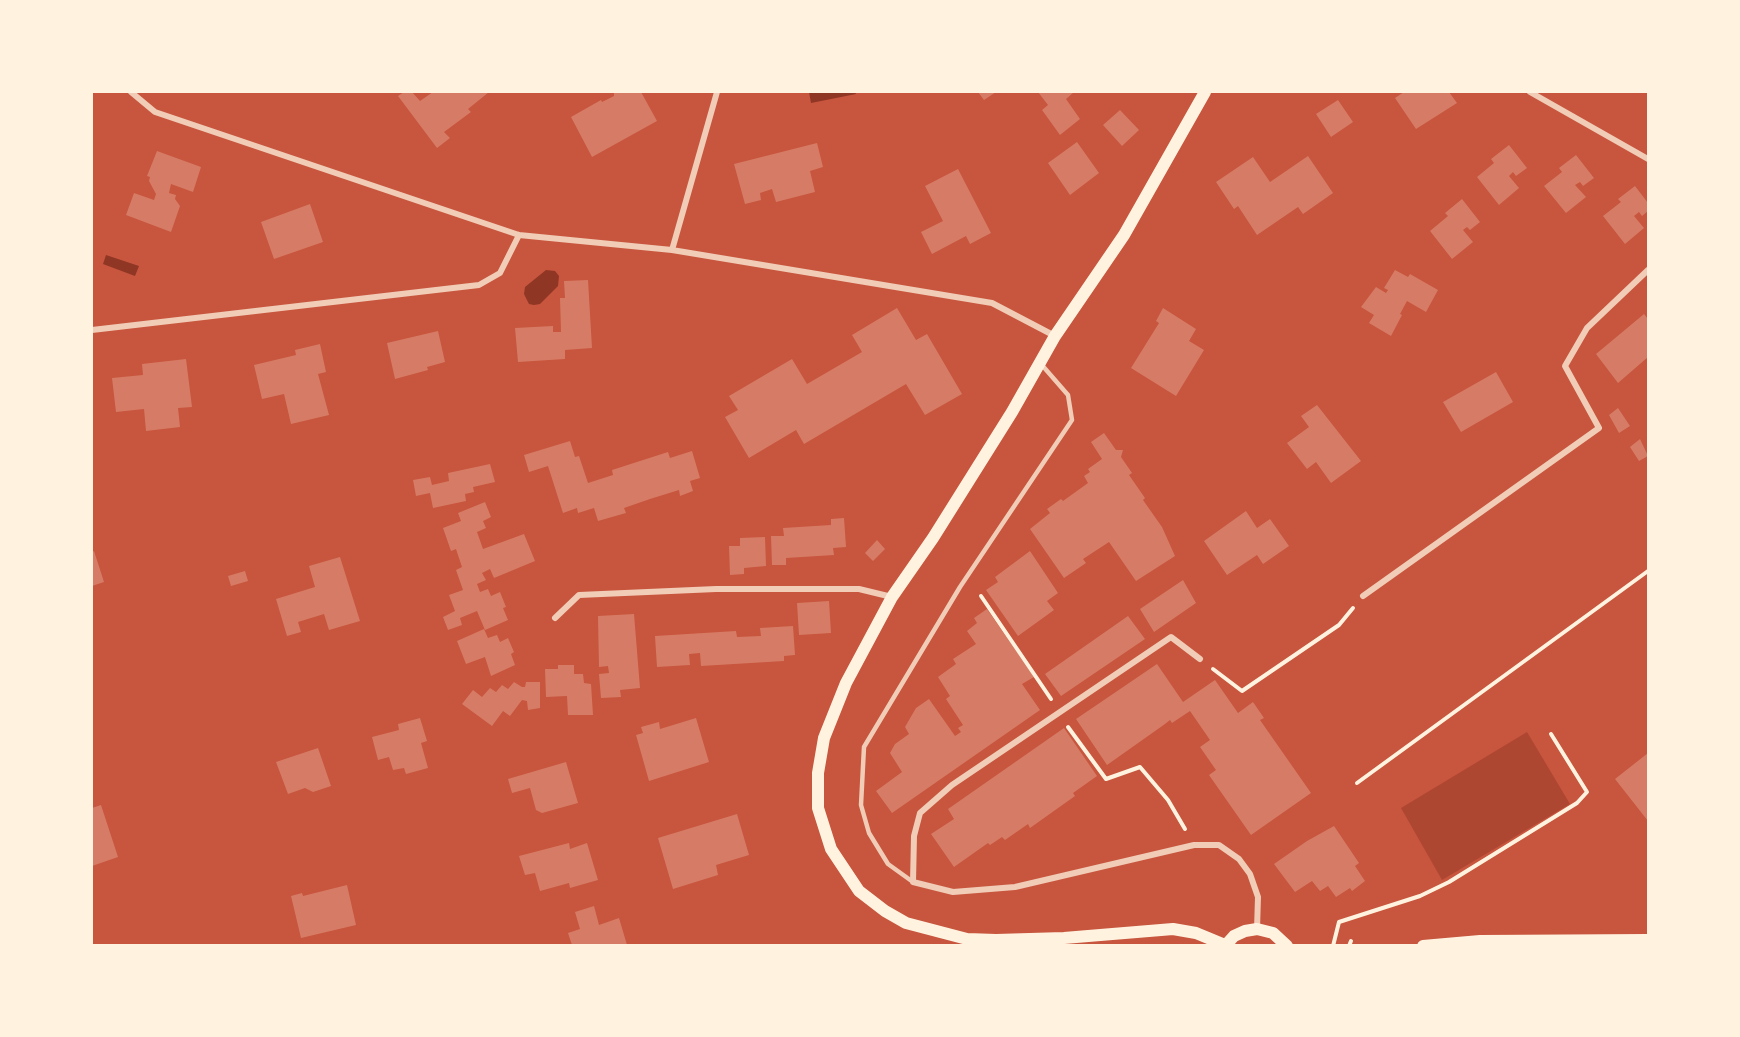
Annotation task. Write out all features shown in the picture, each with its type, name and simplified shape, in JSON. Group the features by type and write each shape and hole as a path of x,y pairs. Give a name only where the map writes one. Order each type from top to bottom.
{"main road":[{"path":"1205,92 1124,235 1055,336 1027,388 933,538 892,597 846,683 824,738 818,773 818,808 831,849 859,891 885,911 906,923 967,939 996,940 1064,938 1173,929 1196,933 1225,945 1234,936 1257,929 1273,933 1287,945"},
{"path":"1423,945 1480,941 1648,940"}],"street":[{"path":"131,92 155,112 519,235 672,250 992,303 1055,336"},
{"path":"672,250 717,92"},
{"path":"1530,92 1648,159"},
{"path":"92,330 478,285 500,273 519,235"},
{"path":"1363,596 1599,428 1565,366 1587,328 1648,270"},
{"path":"555,618 579,595 716,589 859,589 892,597"},
{"path":"1200,659 1171,637 952,785 920,813 914,836 914,882 953,892 1015,887 1194,845 1219,845 1239,859 1250,874 1258,897 1257,929"}],"lane":[{"path":"914,882 888,864 869,833 861,805 864,747 960,587 1072,420 1068,395 1040,363"}],"path":[{"path":"1357,783 1648,571"},
{"path":"981,596 1106,779 1140,767 1168,800 1194,845"},
{"path":"1200,659 1242,691 1339,625"},
{"path":"1333,945 1339,922 1420,896 1449,882 1577,803 1587,792 1551,734"}],"shaded area":[{"path":"809,92 855,92 856,94 811,103"},
{"path":"106,255 139,266 135,276 103,264"},
{"path":"546,270 555,271 559,276 558,286 540,304 529,304 524,294 525,287"},
{"path":"1527,732 1570,804 1442,880 1401,808"}],"building":[{"path":"404,92 412,92 420,101 433,92 489,92 468,109 471,112 444,132 450,138 437,148 398,96"},
{"path":"617,92 641,92 657,121 592,157 571,117 601,100 602,102 614,96"},
{"path":"978,92 996,92 984,100"},
{"path":"1038,92 1074,92 1066,99 1080,119 1060,135 1042,110 1048,105"},
{"path":"1404,92 1449,92 1457,103 1416,129 1395,98"},
{"path":"1338,100 1353,122 1331,137 1316,114"},
{"path":"1120,110 1139,130 1122,146 1103,125"},
{"path":"1077,142 1099,173 1070,195 1048,163"},
{"path":"817,143 823,167 810,171 815,192 776,202 772,189 760,193 761,200 745,204 734,164"},
{"path":"1509,145 1527,168 1516,176 1513,172 1509,176 1519,188 1499,205 1477,177 1494,163 1491,159"},
{"path":"157,151 201,167 193,192 171,184 169,193 176,195 175,199 180,206 171,232 126,215 134,193 154,200 156,194 149,181 150,177 147,176"},
{"path":"1576,155 1594,178 1583,186 1580,182 1575,185 1586,197 1566,213 1544,186 1562,172 1559,168"},
{"path":"1308,156 1333,193 1303,214 1298,207 1257,235 1238,206 1234,209 1216,182 1253,157 1270,182"},
{"path":"958,169 991,233 970,244 966,236 932,254 921,232 943,221 925,186"},
{"path":"1635,186 1648,203 1648,211 1642,216 1639,212 1634,216 1644,228 1625,244 1603,216 1621,202 1618,199"},
{"path":"1462,199 1480,222 1470,230 1467,227 1463,230 1473,242 1452,259 1430,231 1448,216 1445,213"},
{"path":"310,204 323,242 274,259 261,222"},
{"path":"1395,270 1408,277 1410,274 1438,290 1426,312 1407,301 1391,336 1369,323 1374,315 1361,307 1376,287 1386,293 1388,290 1384,288"},
{"path":"588,280 592,348 565,350 565,359 518,362 515,328 553,326 553,332 561,332 560,298 565,298 564,281"},
{"path":"897,308 916,340 927,334 962,394 925,415 906,384 804,444 796,430 749,458 725,417 738,410 729,396 792,359 807,384 862,352 852,335"},
{"path":"1163,308 1196,329 1189,341 1204,350 1176,396 1131,368 1159,323 1156,321"},
{"path":"1644,314 1648,319 1648,357 1618,383 1596,354"},
{"path":"438,331 445,362 427,367 428,370 395,379 387,343"},
{"path":"320,344 326,372 318,374 329,415 291,424 284,394 262,399 254,365 296,355 295,350"},
{"path":"186,359 192,407 178,408 180,427 146,431 144,409 116,412 112,378 143,375 142,364"},
{"path":"1496,372 1513,402 1461,432 1443,402"},
{"path":"1317,405 1361,461 1331,483 1316,462 1307,469 1287,443 1309,427 1301,416"},
{"path":"1618,408 1630,426 1619,433 1609,415"},
{"path":"1104,433 1116,450 1123,450 1121,457 1132,473 1129,475 1162,527 1175,556 1136,581 1109,542 1083,559 1086,563 1064,578 1030,529 1050,513 1047,509 1061,499 1063,501 1088,483 1084,476 1090,472 1088,469 1102,459 1091,442"},
{"path":"1640,439 1648,456 1639,461 1630,447"},
{"path":"570,441 575,457 579,456 588,483 613,475 612,470 668,452 670,458 692,451 700,478 690,481 693,491 680,496 679,490 650,499 624,508 626,513 598,521 594,508 578,513 577,508 563,513 548,466 529,472 524,455"},
{"path":"490,464 495,482 473,487 474,492 465,494 466,501 433,508 430,493 416,496 413,480 430,477 432,485 449,481 448,473"},
{"path":"485,502 491,517 483,521 486,528 477,532 483,549 524,534 535,561 494,578 490,569 482,573 486,580 477,584 480,592 488,589 491,596 500,592 508,620 485,630 477,611 460,618 462,625 448,630 443,617 455,611 449,595 463,590 456,570 462,567 456,549 451,551 443,528 461,521 458,513"},
{"path":"1246,511 1257,528 1270,519 1289,546 1263,564 1257,555 1227,575 1204,541"},
{"path":"844,518 846,547 833,548 834,555 786,558 786,565 772,565 771,536 784,536 783,528 831,525 831,519"},
{"path":"765,537 766,566 744,568 744,574 730,575 729,546 740,546 740,538"},
{"path":"877,540 885,549 873,561 865,553"},
{"path":"94,551 104,582 92,586 92,552"},
{"path":"1030,551 1058,593 1047,601 1054,610 1018,636 986,590 998,582 995,577"},
{"path":"340,557 360,621 329,630 324,614 298,622 301,632 287,636 276,599 315,587 309,566"},
{"path":"245,571 248,581 231,586 228,576"},
{"path":"1183,580 1196,603 1154,632 1140,609"},
{"path":"829,601 831,633 799,635 797,603"},
{"path":"987,609 1034,677 1022,684 1040,710 892,813 876,791 902,772 890,753 895,744 909,734 905,727 916,708 929,699 955,736 961,732 958,728 963,725 946,699 950,696 938,677 956,664 953,659 976,644 967,631 977,623 974,618"},
{"path":"634,614 640,688 620,690 621,697 601,698 599,674 609,673 608,666 599,667 598,616"},
{"path":"1128,616 1145,639 1061,696 1045,674"},
{"path":"793,626 795,655 784,656 784,661 701,666 700,653 689,654 690,665 657,667 655,636 736,631 737,637 761,636 760,628"},
{"path":"484,629 488,638 497,635 500,642 508,638 514,652 511,654 515,665 491,676 485,657 466,664 457,641"},
{"path":"1157,664 1183,702 1215,680 1238,713 1253,702 1264,718 1260,720 1311,793 1251,835 1209,775 1216,770 1200,747 1210,740 1190,711 1172,723 1170,720 1107,765 1076,719"},
{"path":"558,665 574,665 574,674 583,674 584,683 591,684 593,715 568,715 567,696 546,697 545,669 558,669"},
{"path":"514,682 525,687 526,682 540,682 540,708 528,710 527,701 522,700 510,716 503,711 492,726 462,704 473,690 482,697 490,688 496,692 502,685 508,689"},
{"path":"420,718 427,741 421,743 428,768 406,774 404,768 393,770 389,757 378,760 372,737 399,730 398,724"},
{"path":"696,718 709,762 649,781 636,735 643,733 641,727 659,722 660,729"},
{"path":"1064,728 1097,776 1073,793 1075,796 1030,828 1028,824 1005,840 1002,837 990,845 988,843 954,867 931,834 954,819 948,809"},
{"path":"318,748 331,786 313,792 305,788 288,794 276,762"},
{"path":"1648,753 1648,821 1615,779"},
{"path":"566,762 578,803 542,813 536,810 530,788 512,793 508,779"},
{"path":"101,805 118,857 92,866 92,808"},
{"path":"737,814 749,855 716,865 718,875 673,889 658,838"},
{"path":"1334,826 1359,863 1355,866 1365,881 1352,891 1350,888 1336,897 1328,886 1320,891 1312,881 1295,892 1274,864"},
{"path":"569,843 570,849 587,843 598,880 570,888 569,883 540,891 535,873 525,875 519,856"},
{"path":"347,885 356,925 301,938 291,896 302,893 303,896"},
{"path":"594,906 599,925 619,918 627,945 572,945 568,933 580,929 575,912"}]}
